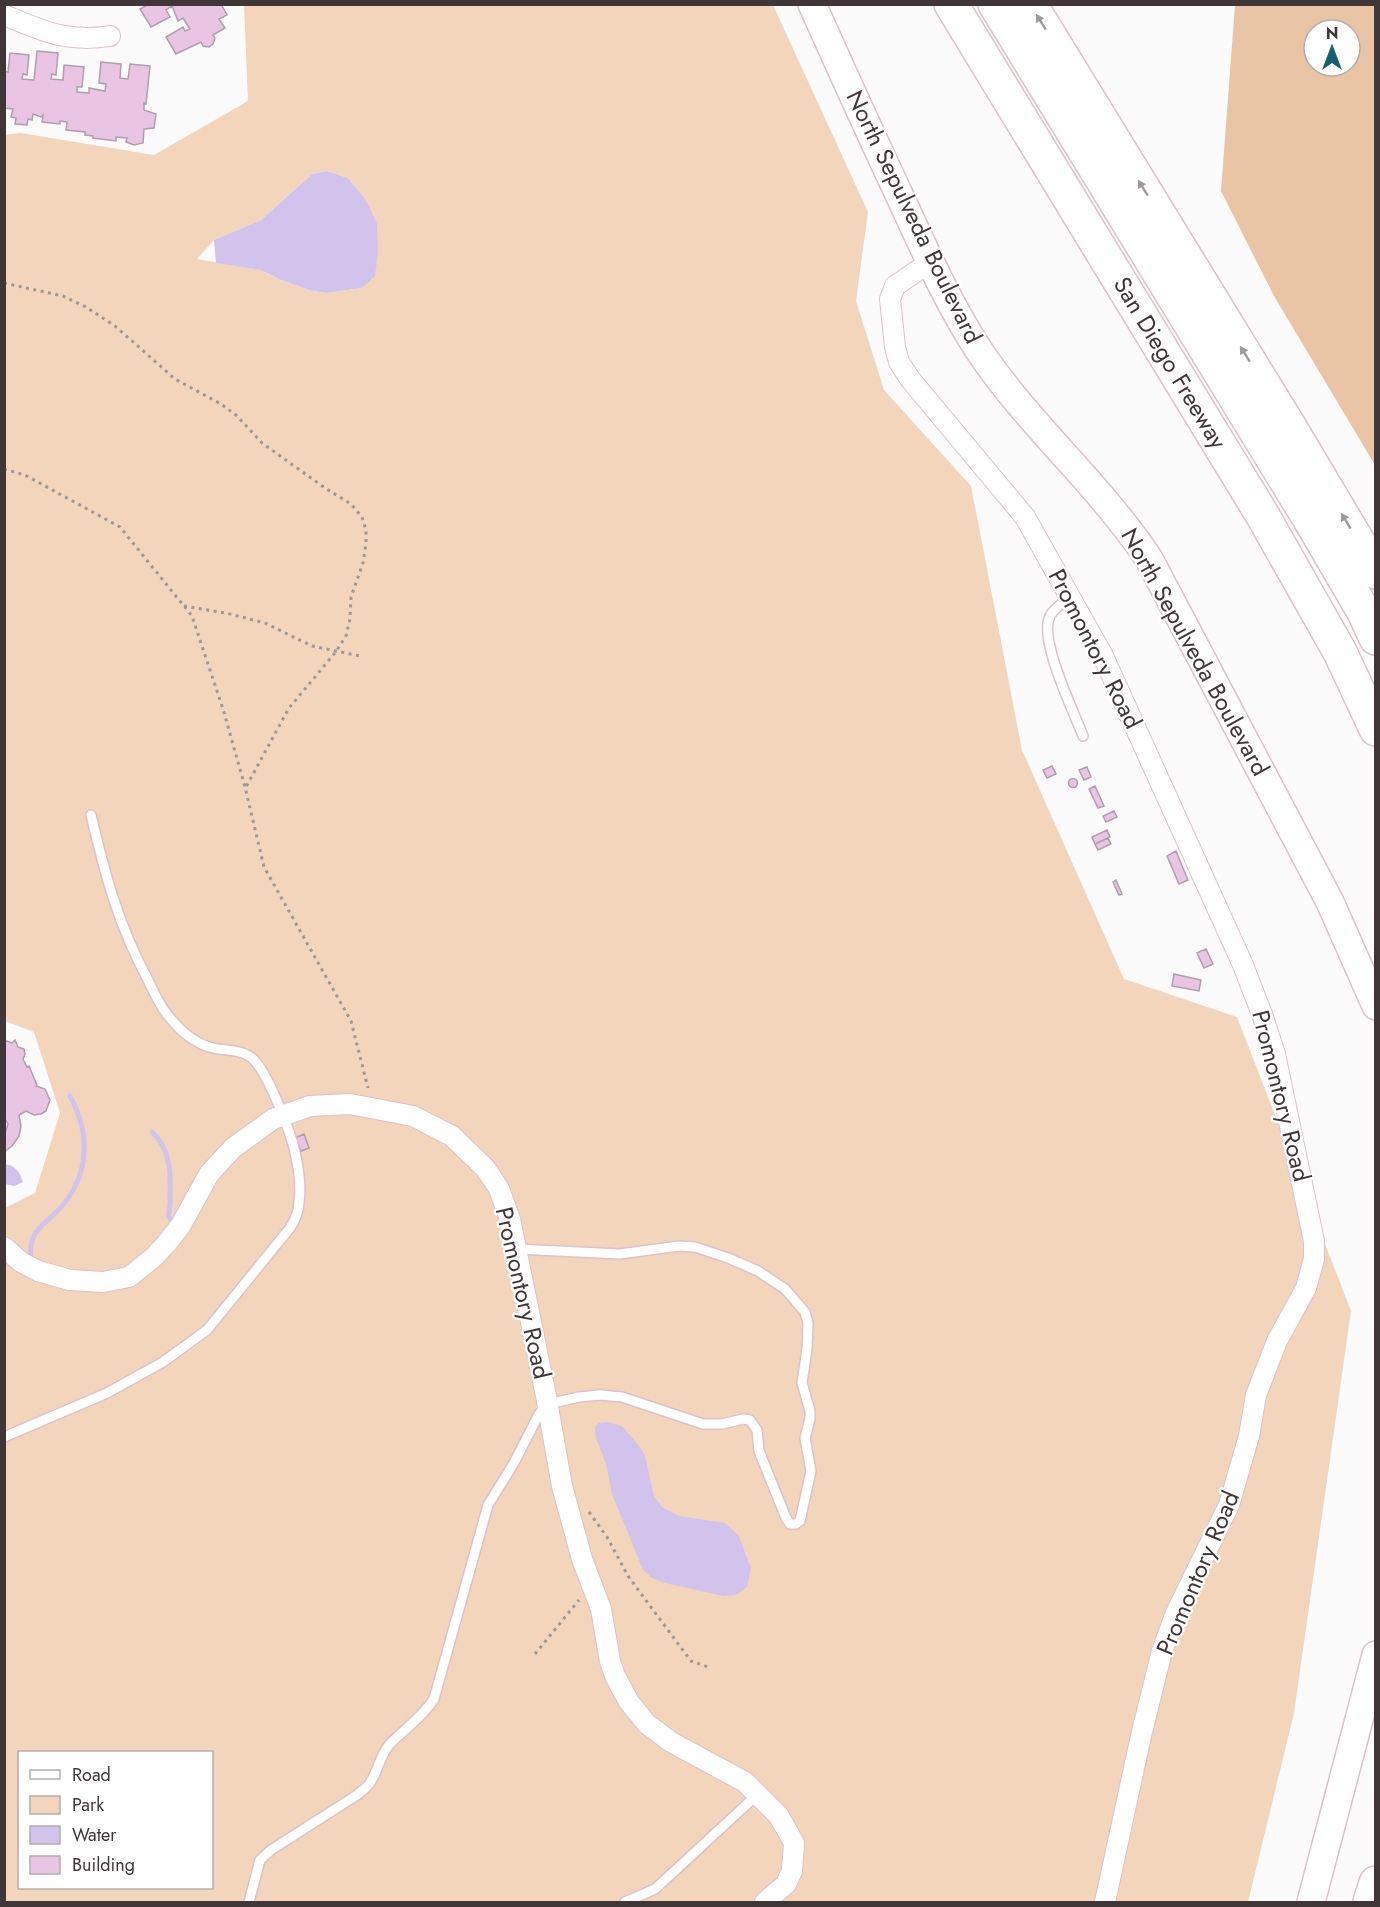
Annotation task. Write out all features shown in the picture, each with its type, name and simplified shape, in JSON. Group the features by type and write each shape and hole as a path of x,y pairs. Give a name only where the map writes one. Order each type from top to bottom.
{"highway":[{"name":"San Diego Freeway","path":"951,4 1263,516 1340,652 1376,729"},
{"path":"972,4 1311,558 1376,683"},
{"path":"995,4 1312,523 1364,612 1376,638"},
{"path":"1030,4 1376,572"},
{"path":"1371,1902 1376,1883"}],"main road":[{"name":"North Sepulveda Boulevard","path":"812,4 930,262 963,325 1005,387 1030,418 1103,497 1128,527 1149,559 1330,902 1376,1006"},
{"path":"1311,1902 1376,1655"}],"street":[{"path":"15,13 49,34 87,39 110,36"},
{"name":"Promontory Road","path":"930,262 894,286 890,299 891,323 899,362 910,379 1025,517 1103,656 1243,965 1263,1017 1275,1054 1308,1203 1315,1249 1306,1288 1277,1341 1256,1395 1249,1436 1229,1505 1176,1613 1161,1651 1105,1902"},
{"name":"Promontory Road","path":"4,1246 21,1262 62,1278 103,1282 129,1276 148,1262 167,1243 181,1225 209,1174 225,1157 254,1132 282,1115 310,1106 333,1104 379,1109 412,1116 452,1136 485,1168 499,1189 510,1219 548,1404 562,1485 582,1560 601,1609 610,1661 615,1676 638,1715 671,1742 746,1782 779,1816 794,1843 794,1859 786,1884 765,1902"}],"lane":[{"path":"1070,597 1050,616 1047,637 1083,736"},
{"path":"4,1437 107,1394 163,1362 207,1330 291,1228 300,1202 296,1155 263,1072 251,1058 238,1052 212,1048 194,1041 180,1029 163,1008 137,960 119,918 106,881 91,815"},
{"path":"249,1902 260,1860 280,1842 365,1788 371,1782 390,1745 421,1718 434,1699 488,1504 514,1463 539,1414 548,1404 600,1395 622,1397 703,1424 750,1420 757,1430 759,1451 786,1518 790,1524 800,1521 811,1471 805,1438 810,1411 802,1383 808,1335 805,1312 785,1288 758,1271 695,1247 679,1246 620,1254 516,1249"},
{"path":"625,1902 654,1889 758,1794"}],"path":[{"path":"4,283 63,296 86,307 115,327 175,378 236,415 262,443 351,504 362,517 366,530 366,543 363,563 351,597 346,636 289,708 245,787"},
{"path":"4,469 26,475 120,527 192,616 245,787 264,867 351,1021 367,1086 379,1109"},
{"path":"184,606 266,623 312,646 360,656"},
{"path":"562,1485 583,1505 598,1524 628,1576 691,1661 711,1668"},
{"path":"535,1654 568,1611 583,1596 593,1591"}],"green space":[{"path":"244,5 773,5 868,212 856,301 884,390 971,486 1022,750 1124,979 1237,1017 1351,1311 1294,1713 1248,1902 5,1902 5,1208 35,1193 60,1113 34,1032 5,1021 4,135 21,133 154,155 248,101","holes":["327,171 348,178 366,200 362,288 327,293 312,291 261,270 197,259 214,240 261,220 312,174"]}],"shaded area":[{"path":"1235,5 1375,5 1375,465 1274,296 1221,191"}],"water":[{"path":"327,171 348,178 366,200 377,224 378,252 375,276 362,288 327,293 312,291 261,270 216,263 214,240 261,220 312,174"},
{"path":"5,1164 17,1170 23,1182 14,1186 5,1184"},
{"path":"609,1422 622,1426 640,1447 645,1456 654,1496 662,1507 679,1516 725,1523 739,1536 751,1569 747,1587 736,1595 723,1596 665,1583 652,1578 643,1570 612,1494 606,1464 596,1438 595,1427 599,1423"}],"building":[{"path":"149,4 221,4 227,15 219,19 225,28 213,35 215,38 213,44 209,47 203,46 201,42 176,54 166,37 183,27 185,31 190,29 183,18 178,21 172,6 166,10 170,17 151,27 140,9"},
{"path":"37,51 58,53 56,75 52,74 51,79 63,80 64,65 84,67 82,87 77,87 77,92 89,93 89,88 105,91 106,84 99,83 101,62 121,64 120,78 128,79 130,64 150,66 144,110 156,114 154,128 144,129 143,143 134,145 126,142 127,138 116,137 116,141 93,138 93,136 85,135 85,132 66,130 67,122 60,121 60,124 42,122 43,115 41,117 33,114 32,120 28,119 27,125 15,124 16,118 11,117 13,109 4,108 4,71 8,72 10,53 29,55 27,75 23,74 22,79 34,80"},
{"path":"1052,766 1056,774 1047,778 1043,770"},
{"path":"1087,767 1091,777 1084,780 1079,770"},
{"path":"1073,779 1077,783 1073,787 1069,783"},
{"path":"1095,786 1104,806 1098,808 1089,789"},
{"path":"1114,811 1117,817 1106,822 1103,816"},
{"path":"1107,830 1110,837 1095,844 1092,837"},
{"path":"1108,838 1111,844 1098,850 1095,844"},
{"path":"1176,851 1188,880 1179,884 1167,856"},
{"path":"1116,880 1122,894 1119,895 1113,882"},
{"path":"1206,949 1213,964 1204,968 1197,953"},
{"path":"1174,974 1201,980 1199,991 1172,986"},
{"path":"4,1040 12,1043 15,1040 18,1047 24,1049 23,1059 27,1067 29,1066 36,1086 45,1089 50,1100 46,1111 41,1114 34,1115 26,1111 19,1115 21,1126 19,1136 4,1152 4,1136 8,1124 4,1117"},
{"path":"304,1134 309,1148 301,1151 295,1138"}],"waterway":[{"path":"31,1262 30,1250 35,1234 63,1205 72,1192 82,1166 84,1138 77,1110 70,1096"},
{"path":"152,1132 159,1139 167,1156 170,1184 169,1215 176,1224"}]}
